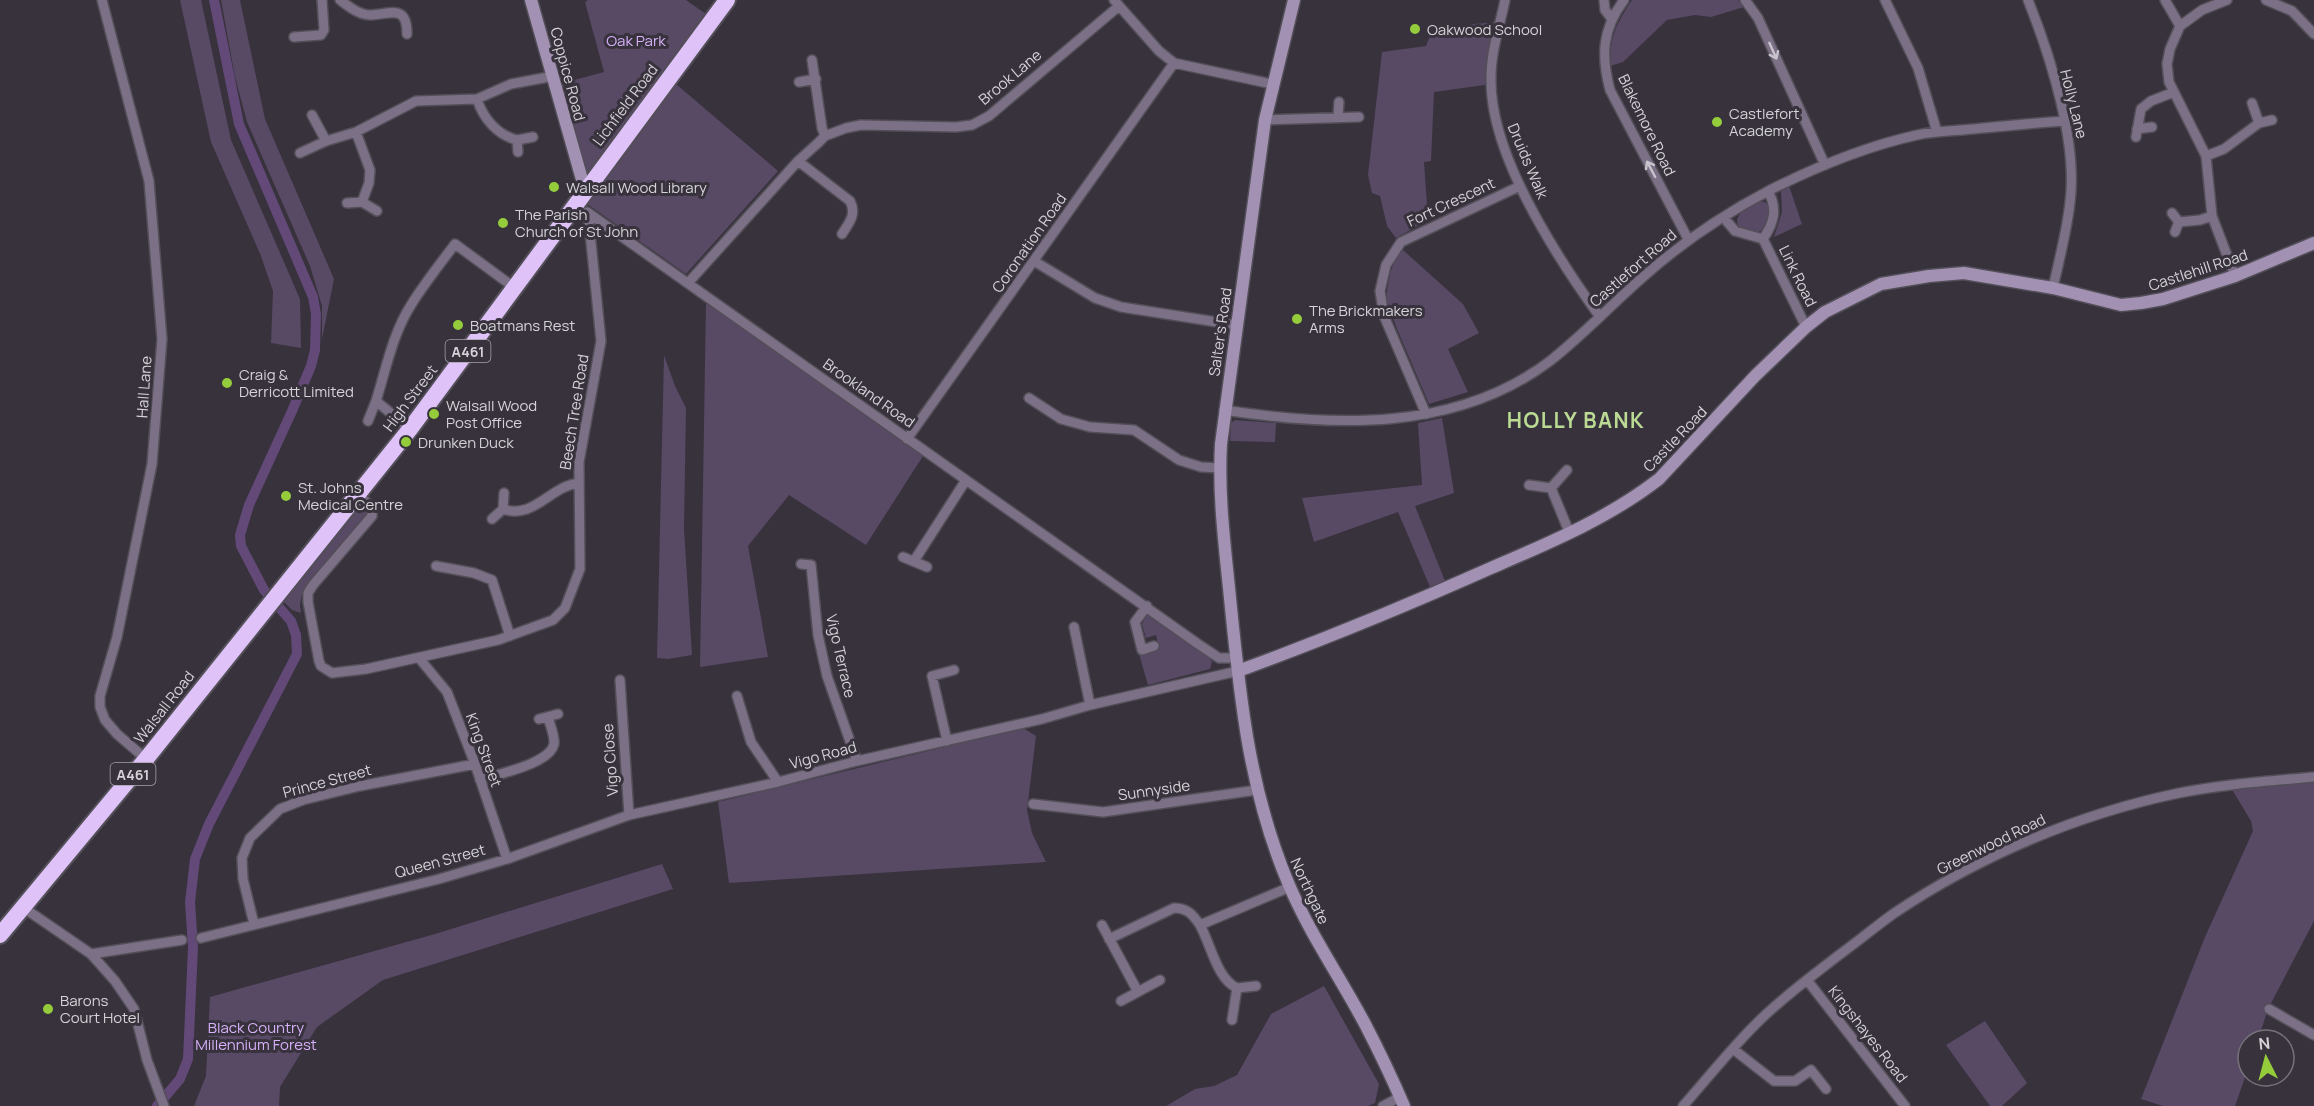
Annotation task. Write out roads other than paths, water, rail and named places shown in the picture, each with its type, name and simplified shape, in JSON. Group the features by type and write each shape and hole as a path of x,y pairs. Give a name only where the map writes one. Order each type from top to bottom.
{"highway":[{"name":"Lichfield Road","path":"581,208 585,189 727,0"},
{"name":"High Street","path":"263,611 410,429 515,288 581,208"},
{"name":"Walsall Road","path":"0,935 146,759 263,611"}],"main road":[{"name":"Coppice Road","path":"531,0 585,189"},
{"name":"Salter's Road","path":"1237,665 1220,498 1224,410 1265,120 1294,0"},
{"name":"Castlehill Road","path":"2053,288 2121,305 2163,299 2235,276 2314,243"},
{"name":"Castle Road","path":"1237,665 1443,590 1570,534 1645,490 1659,479 1755,375 1806,327 1826,312 1881,285 1929,276 1964,273 2053,288"},
{"name":"Northgate","path":"1237,665 1247,742 1257,790 1270,834 1290,887 1317,942 1364,1023 1402,1101"}],"street":[{"name":"Hall Lane","path":"102,0 149,181 162,339 159,400 152,464 117,637 100,696 100,707 105,720 117,734 146,759"},
{"path":"294,37 321,35 324,30 322,0"},
{"path":"340,0 350,8 368,15 393,12 403,16 407,22 407,34"},
{"name":"Druids Walk","path":"1505,0 1491,76 1491,98 1497,130 1520,186 1565,270 1600,316"},
{"path":"1604,0 1605,10 1612,19"},
{"name":"Blakemore Road","path":"1624,0 1612,19 1605,42 1604,67 1610,90 1688,239"},
{"path":"1745,0 1758,18 1825,165"},
{"path":"1885,0 1918,68 1937,132"},
{"name":"Holly Lane","path":"2028,0 2065,121 2071,157 2071,201 2053,288"},
{"path":"2165,0 2180,26"},
{"path":"2227,0 2202,10 2180,26 2168,57 2168,74 2174,92 2206,156 2212,216 2235,276"},
{"path":"2266,0 2292,11 2314,34"},
{"path":"2292,11 2297,0"},
{"path":"1117,3 1159,51 1174,63 1272,84"},
{"name":"Brook Lane","path":"688,283 798,161 825,136 861,125 956,128 972,124 989,116 1117,3"},
{"path":"812,60 825,136"},
{"name":"Coronation Road","path":"907,439 1174,63"},
{"path":"300,153 326,141 356,132 416,100 477,99 511,84 554,76"},
{"path":"799,82 816,79"},
{"path":"2152,127 2137,133 2141,109 2151,101 2174,92"},
{"path":"477,99 482,114 500,132 517,140 533,137"},
{"path":"1338,116 1339,102"},
{"path":"2252,104 2259,123"},
{"path":"312,115 326,141"},
{"path":"1265,120 1359,117"},
{"path":"2206,156 2224,149 2259,123 2272,120"},
{"name":"Castlefort Road","path":"1224,410 1297,420 1330,421 1399,418 1426,414 1476,400 1527,376 1550,361 1688,239 1768,191 1825,165 1890,142 1937,132 2065,121"},
{"path":"356,132 370,170 369,183 362,202"},
{"path":"517,140 518,152"},
{"path":"798,161 850,201 854,208 853,215 842,234"},
{"name":"Fort Crescent","path":"1426,414 1384,316 1380,291 1386,265 1401,242 1520,186"},
{"name":"Link Road","path":"1763,239 1775,213 1774,202 1768,191"},
{"path":"347,203 362,202 377,211"},
{"name":"Brookland Road","path":"581,208 1219,658 1237,665"},
{"name":"Beech Tree Road","path":"357,495 373,510 372,516 308,593 312,631 319,661 321,666 332,673 366,669 419,658 510,636 553,620 560,614 570,598 580,568 580,454 601,341 581,208"},
{"path":"2172,213 2179,222"},
{"path":"2179,222 2212,216"},
{"name":"Link Road","path":"1724,218 1735,231 1763,239 1806,327"},
{"path":"2175,232 2179,222"},
{"path":"368,421 396,337 410,306 455,244 455,234"},
{"path":"455,244 515,288"},
{"path":"1034,261 1095,298 1121,307 1236,326"},
{"path":"1029,398 1061,419 1090,427 1134,430 1179,460 1201,467 1220,468"},
{"path":"376,401 410,429"},
{"path":"1551,489 1567,470"},
{"path":"914,561 966,480"},
{"path":"502,509 513,512 526,510 540,504 560,487 579,483"},
{"path":"1529,485 1551,489"},
{"path":"1551,489 1570,534"},
{"path":"492,519 502,509 504,493"},
{"path":"903,557 927,567"},
{"name":"Vigo Terrace","path":"801,564 811,565 818,635 827,676 856,761"},
{"path":"440,571 474,573 492,580 510,636"},
{"path":"1147,606 1135,622 1142,650 1154,646"},
{"path":"1074,627 1090,705"},
{"name":"King Street","path":"419,658 447,692 475,764 507,859"},
{"name":"Vigo Road","path":"684,803 1042,719 1237,665"},
{"path":"946,741 932,676 954,670"},
{"name":"Vigo Close","path":"620,680 617,703 628,815"},
{"path":"737,696 751,742 778,782"},
{"path":"480,780 534,763 550,752 554,743 548,717"},
{"name":"Prince Street","path":"254,924 243,879 242,858 250,838 280,809 303,800 360,786 475,764"},
{"name":"Greenwood Road","path":"1683,1106 1759,1021 1807,980 1893,915 1953,878 2063,826 2115,810 2178,793 2225,785 2314,777"},
{"name":"Sunnyside","path":"1033,804 1103,812 1257,790"},
{"path":"1053,796 1054,807"},
{"name":"Queen Street","path":"201,938 440,879 507,859 628,815 684,803"},
{"path":"1200,925 1290,887"},
{"path":"24,908 91,954 115,981 134,1009 154,1082 165,1106"},
{"path":"1109,939 1174,908 1180,908 1192,913 1200,925 1221,975 1231,985 1238,988 1256,986"},
{"path":"1102,925 1138,992"},
{"path":"91,954 182,940"},
{"path":"1121,1001 1160,980"},
{"name":"Kingshayes Road","path":"1807,980 1905,1106"},
{"path":"1232,1020 1238,988"},
{"path":"2269,1009 2314,1035"},
{"path":"2284,1028 2288,1020"},
{"path":"1733,1049 1774,1081 1795,1081 1811,1070 1826,1089"},
{"path":"1383,1106 1402,1101"}],"waterway":[{"path":"157,1106 180,1079 188,1059 193,947 190,902 195,859 209,824 297,654 296,635 291,621 264,590 241,546 240,535 249,505 292,411 311,366 315,350 316,314 313,297 239,124 214,0"}],"place":[{"name":"Oakwood School","path":"1415,29"},
{"name":"Castlefort Academy","path":"1717,122"},
{"name":"Walsall Wood Library","path":"554,187"},
{"name":"The Parish Church of St John","path":"503,223"},
{"name":"The Brickmakers Arms","path":"1297,319"},
{"name":"Boatmans Rest","path":"458,325"},
{"name":"Craig & Derricott Limited","path":"227,383"},
{"name":"Walsall Wood Post Office","path":"434,414"},
{"name":"Drunken Duck","path":"406,442"},
{"name":"St. Johns Medical Centre","path":"286,496"},
{"name":"Barons Court Hotel","path":"48,1009"}],"district":[{"name":"HOLLY BANK","path":"1576,420"}],"park label":[{"name":"Oak Park","path":"636,40"},
{"name":"Black Country Millennium Forest","path":"256,1036"}]}
